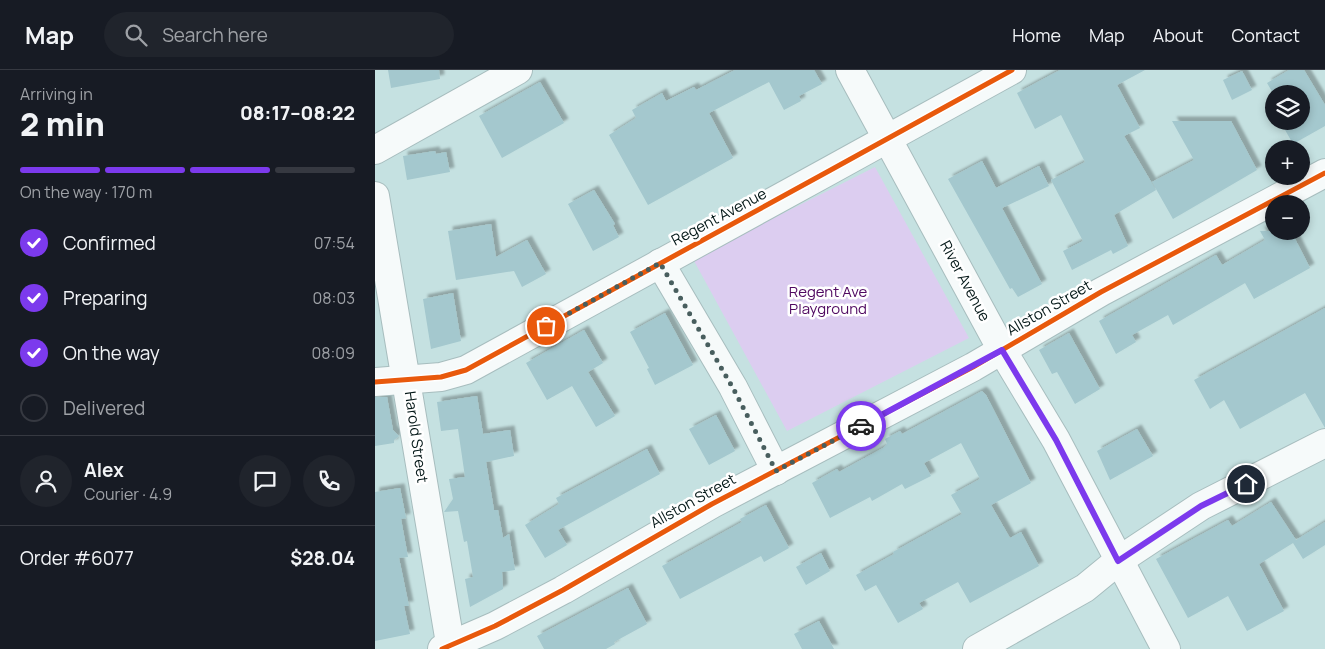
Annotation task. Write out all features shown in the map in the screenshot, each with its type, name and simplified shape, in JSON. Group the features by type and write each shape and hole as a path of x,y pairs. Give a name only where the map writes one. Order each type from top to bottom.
{"street":[{"path":"375,150 517,70"},
{"name":"River Avenue","path":"850,70 1002,350 1056,440 1166,649"},
{"name":"Regent Avenue","path":"375,382 441,377 465,370 660,263 832,172 888,138 1012,70"},
{"name":"Allston Street","path":"448,648 563,590 712,504 1002,350 1101,292 1325,173"},
{"name":"Harold Street","path":"375,196 407,379 448,648"},
{"path":"660,263 733,388 776,471"},
{"path":"977,649 1085,588 1118,561 1201,506 1325,443"}],"green space":[{"name":"Regent Ave Playground","path":"875,167 969,338 787,431 693,259"}],"building":[{"path":"388,70 439,70 440,79 391,88"},
{"path":"735,70 814,70 822,84 799,96 801,101 784,110 769,82 709,113 733,158 648,205 609,135 636,118 632,110 662,93 666,101 694,87 696,90"},
{"path":"1060,70 1145,70 1117,85 1140,128 1124,136 1156,190 1114,215 1128,246 1113,254 1111,250 1072,270 1063,251 1083,241 1051,180 1085,162 1061,115 1035,129 1017,93"},
{"path":"1289,70 1304,70 1325,105 1325,126 1300,140 1291,140 1285,130 1310,130 1310,85 1268,85 1267,83"},
{"path":"1242,71 1252,90 1232,100 1223,80"},
{"path":"540,82 564,123 502,158 479,116"},
{"path":"1172,121 1231,121 1257,170 1173,219 1152,182 1194,160"},
{"path":"435,151 436,154 446,152 450,172 407,180 403,156"},
{"path":"982,161 996,188 1039,166 1049,186 1002,208 1042,284 1018,297 1012,288 1010,289 948,179"},
{"path":"594,190 615,224 613,225 619,237 593,251 568,204"},
{"path":"491,224 496,257 527,240 546,274 522,287 514,271 456,280 448,231"},
{"path":"1260,231 1265,231 1265,240"},
{"path":"1265,240 1296,240 1310,268 1254,299 1245,283 1173,325 1168,315 1132,335 1136,342 1116,354 1099,321 1216,255 1222,265"},
{"path":"453,293 461,341 431,349 423,299"},
{"path":"1325,308 1325,428 1305,393 1240,429 1224,400 1210,409 1194,380"},
{"path":"665,313 693,365 655,385 647,369 649,368 630,332"},
{"path":"584,330 603,363 588,372 615,416 596,427 572,386 547,400 526,363"},
{"path":"1069,333 1100,389 1075,404 1057,372 1052,374 1039,350"},
{"path":"982,391 986,395 1031,483 991,505 1010,538 1021,532 1039,566 970,603 958,582 919,603 923,609 898,623 876,585 865,591 856,575 962,514 951,495 980,479 961,443 924,463 931,476 905,489 902,484 872,501 870,497 830,518 812,483 837,469 839,472 883,448 887,444 885,439 900,431 902,434"},
{"path":"477,396 483,434 510,430 514,456 486,462 494,510 498,510 503,538 509,534 515,570 502,572 503,589 470,607 465,579 473,577 467,541 464,542 458,511 444,512 453,499 449,479 465,477 458,429 441,431 437,402"},
{"path":"375,397 387,397 393,430 399,436 394,440 394,443 375,446"},
{"path":"716,415 735,451 709,465 689,429"},
{"path":"1137,429 1153,456 1110,480 1097,451"},
{"path":"647,449 660,474 558,530 567,545 545,558 525,525 559,504 556,498"},
{"path":"400,488 406,518 401,519 408,557 399,558 409,606 404,606 410,634 375,641 375,492"},
{"path":"1271,502 1296,540 1325,522 1325,545 1303,559 1293,543 1259,564 1284,611 1247,631 1228,596 1188,618 1156,559 1228,520 1232,526"},
{"path":"766,505 789,548 764,562 761,556 680,599 662,566 742,522 740,519"},
{"path":"821,553 830,571 806,585 796,567"},
{"path":"628,588 647,624 614,642 615,644 606,649 544,649 537,636"},
{"path":"819,621 834,649 802,649 794,634"}],"cycle path":[{"path":"375,382 441,377 466,370 1012,70"},
{"path":"442,649 495,626 563,590 712,504 973,367 1101,292 1325,173"}],"way so far":[{"path":"546,326 611,292 660,263 733,388 776,471 861,426"}],"route":[{"path":"861,426 1002,350 1056,440 1118,561 1201,506 1246,484"}]}
